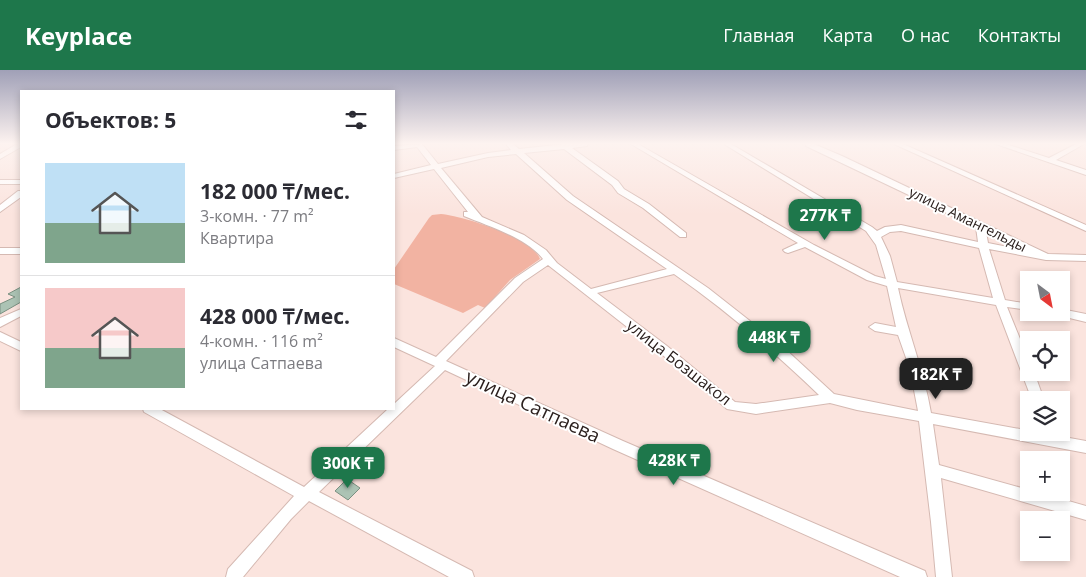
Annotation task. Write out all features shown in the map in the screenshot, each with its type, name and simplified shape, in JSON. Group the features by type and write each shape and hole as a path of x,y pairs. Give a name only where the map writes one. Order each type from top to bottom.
{"street":[{"path":"395,176 428,168"},
{"path":"436,168 478,218"},
{"path":"537,168 570,198 677,270 779,350 830,398 857,405 1020,432"},
{"path":"594,168 615,183 620,191 646,206 683,235"},
{"path":"674,168 805,244 871,278 891,284 1020,305"},
{"path":"766,168 877,235 887,262 904,332 916,368 942,529 944,577"},
{"name":"улица Амангельды","path":"861,168 1046,257"},
{"path":"951,168 1086,228"},
{"path":"1068,168 1086,174"},
{"path":"0,182 20,182"},
{"path":"0,209 20,194"},
{"name":"улица Бозшакол","path":"467,214 521,237 544,252 548,260 663,349 732,406 756,409 830,398"},
{"path":"980,226 1000,302 1035,391"},
{"path":"877,235 888,229 901,228 1046,257 1086,258"},
{"path":"788,250 805,244"},
{"path":"0,251 20,251"},
{"path":"1072,259 1086,265"},
{"path":"395,407 519,280 548,260"},
{"path":"590,292 677,270"},
{"path":"0,323 20,313"},
{"path":"1070,315 1086,318"},
{"path":"875,327 904,332"},
{"path":"0,336 20,346"},
{"name":"улица Сатпаева","path":"395,342 618,445 919,577"},
{"path":"151,410 294,490 318,498 466,577"},
{"path":"234,575 286,514 392,410"},
{"path":"1065,441 1086,447"},
{"path":"932,469 1086,513"}],"shaded area":[{"path":"441,214 465,219 496,229 525,243 535,251 540,259 510,280 485,308 478,305 463,313 395,284 395,268 432,215"}],"building":[{"path":"20,288 20,303 0,314 0,304 15,297 8,294"},
{"path":"347,479 360,488 348,500 335,491"}]}
